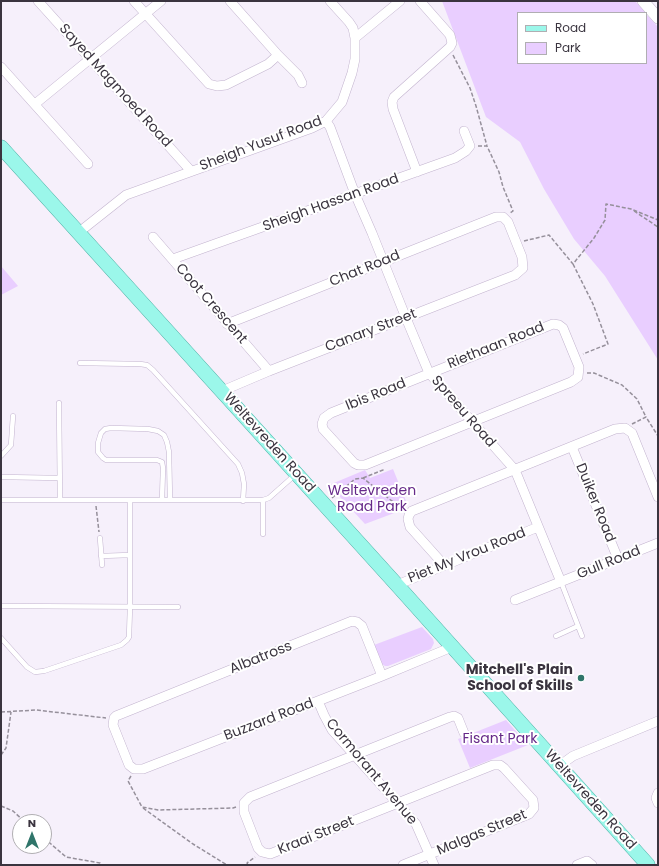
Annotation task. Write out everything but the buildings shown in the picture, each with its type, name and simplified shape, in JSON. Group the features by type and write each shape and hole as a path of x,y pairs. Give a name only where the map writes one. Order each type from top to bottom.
{"main road":[{"name":"Weltevreden Road","path":"1,147 648,865"}],"street":[{"name":"Sayed Magmoed Road","path":"38,1 191,171"},
{"path":"134,1 210,84 226,85 268,64 278,55"},
{"path":"35,104 161,1"},
{"path":"230,1 298,75 302,82"},
{"name":"Sheigh Yusuf Road","path":"78,233 126,195 312,128 326,121 342,102 355,59 355,38 352,28 349,22 330,1"},
{"path":"355,38 400,1"},
{"path":"418,172 393,109 392,102 394,98 450,47 452,43 450,35 420,1"},
{"path":"643,1 658,18"},
{"path":"1,67 88,164"},
{"name":"Spreeu Road","path":"326,121 330,127 383,262 429,373 515,470 561,582"},
{"path":"464,131 470,146"},
{"name":"Sheigh Hassan Road","path":"173,259 455,158 466,151 470,146"},
{"path":"503,216 508,222 516,243"},
{"name":"Chat Road","path":"227,324 496,217 503,216"},
{"name":"Coot Crescent","path":"153,237 269,371"},
{"name":"Canary Street","path":"222,391 269,371 521,272 524,264 516,243"},
{"name":"Riethaan Road","path":"429,373 553,324 559,325 563,328 580,373"},
{"name":"Ibis Road","path":"429,373 331,413 324,418 322,424 323,429 354,463 362,465 472,422"},
{"path":"472,422 571,382 578,377 580,373"},
{"path":"444,565 408,524 409,515 412,511 616,430 626,428 632,433 658,497"},
{"name":"Duiker Road","path":"572,447 618,559"},
{"name":"Piet My Vrou Road","path":"397,585 538,527"},
{"name":"Gull Road","path":"515,600 658,543"},
{"name":"Albatross","path":"113,720 116,716 352,621 357,622 362,626 382,676"},
{"name":"Buzzard Road","path":"134,769 143,769 382,676 452,647"},
{"name":"Cormorant Avenue","path":"318,701 330,726 416,824 434,865"},
{"path":"244,804 250,797 452,716 460,720 464,733"},
{"path":"113,720 129,765 134,769"},
{"path":"559,766 578,754 658,721"},
{"name":"Malgas Street","path":"398,803 494,765 500,765 533,800 534,808 529,814 403,865"},
{"path":"658,793 656,798 658,803"},
{"name":"Kraai Street","path":"244,804 244,812 258,848 267,854 398,803"},
{"path":"576,865 587,861 592,865"}],"lane":[{"path":"80,363 140,364 147,365 153,370 238,464 243,479 243,501"},
{"path":"59,403 60,500"},
{"path":"1,456 11,445 13,416"},
{"path":"162,500 162,462 157,460 106,460 98,452 98,443 101,433 111,428 148,429 158,431 164,435 169,452 170,500"},
{"path":"1,500 263,500 269,498 296,474"},
{"path":"1,476 59,478"},
{"path":"1,638 31,670 35,672 44,671 124,643 129,637 130,500"},
{"path":"263,500 263,534"},
{"path":"100,538 102,565"},
{"path":"102,556 130,555"},
{"name":"Spreeu Road","path":"561,582 582,636"},
{"path":"1,606 178,607"},
{"path":"556,636 578,626"}],"path":[{"path":"450,47 470,88 487,146 499,172 503,188 513,211 503,216"},
{"path":"470,146 487,146"},
{"path":"573,264 594,238 605,220 606,204 632,209 658,220"},
{"path":"632,209 658,227"},
{"path":"516,243 549,235 573,264 593,304 608,344 575,357"},
{"path":"580,373 594,373 622,385 637,399 658,436"},
{"path":"630,425 646,417"},
{"path":"332,498 355,479 363,478 383,470 381,467"},
{"path":"363,478 405,512"},
{"path":"95,500 100,538"},
{"path":"1,712 36,710 113,720"},
{"path":"1,755 6,748 11,712"},
{"path":"134,769 128,781 142,807 193,844 227,865"},
{"path":"142,807 158,810 173,810 233,808 244,804"},
{"path":"1,806 16,814"},
{"path":"52,845 66,857 100,863 102,865"},
{"path":"248,865 247,863 262,852"}],"green space":[{"path":"442,1 635,1 645,12 517,12 517,64 647,64 647,15 658,27 658,360 605,276 574,239 544,189 520,142 486,117"},
{"path":"1,266 18,286 1,295"},
{"name":"Weltevreden Road Park","path":"393,469 406,501 395,506 397,512 365,524 329,485 365,470 370,478"},
{"path":"422,627 433,639 434,643 431,649 388,666 382,664 374,645"},
{"name":"Fisant Park","path":"506,720 528,745 470,768 458,739"}],"place":[{"name":"Mitchell's Plain School of Skills","path":"581,678"}]}
